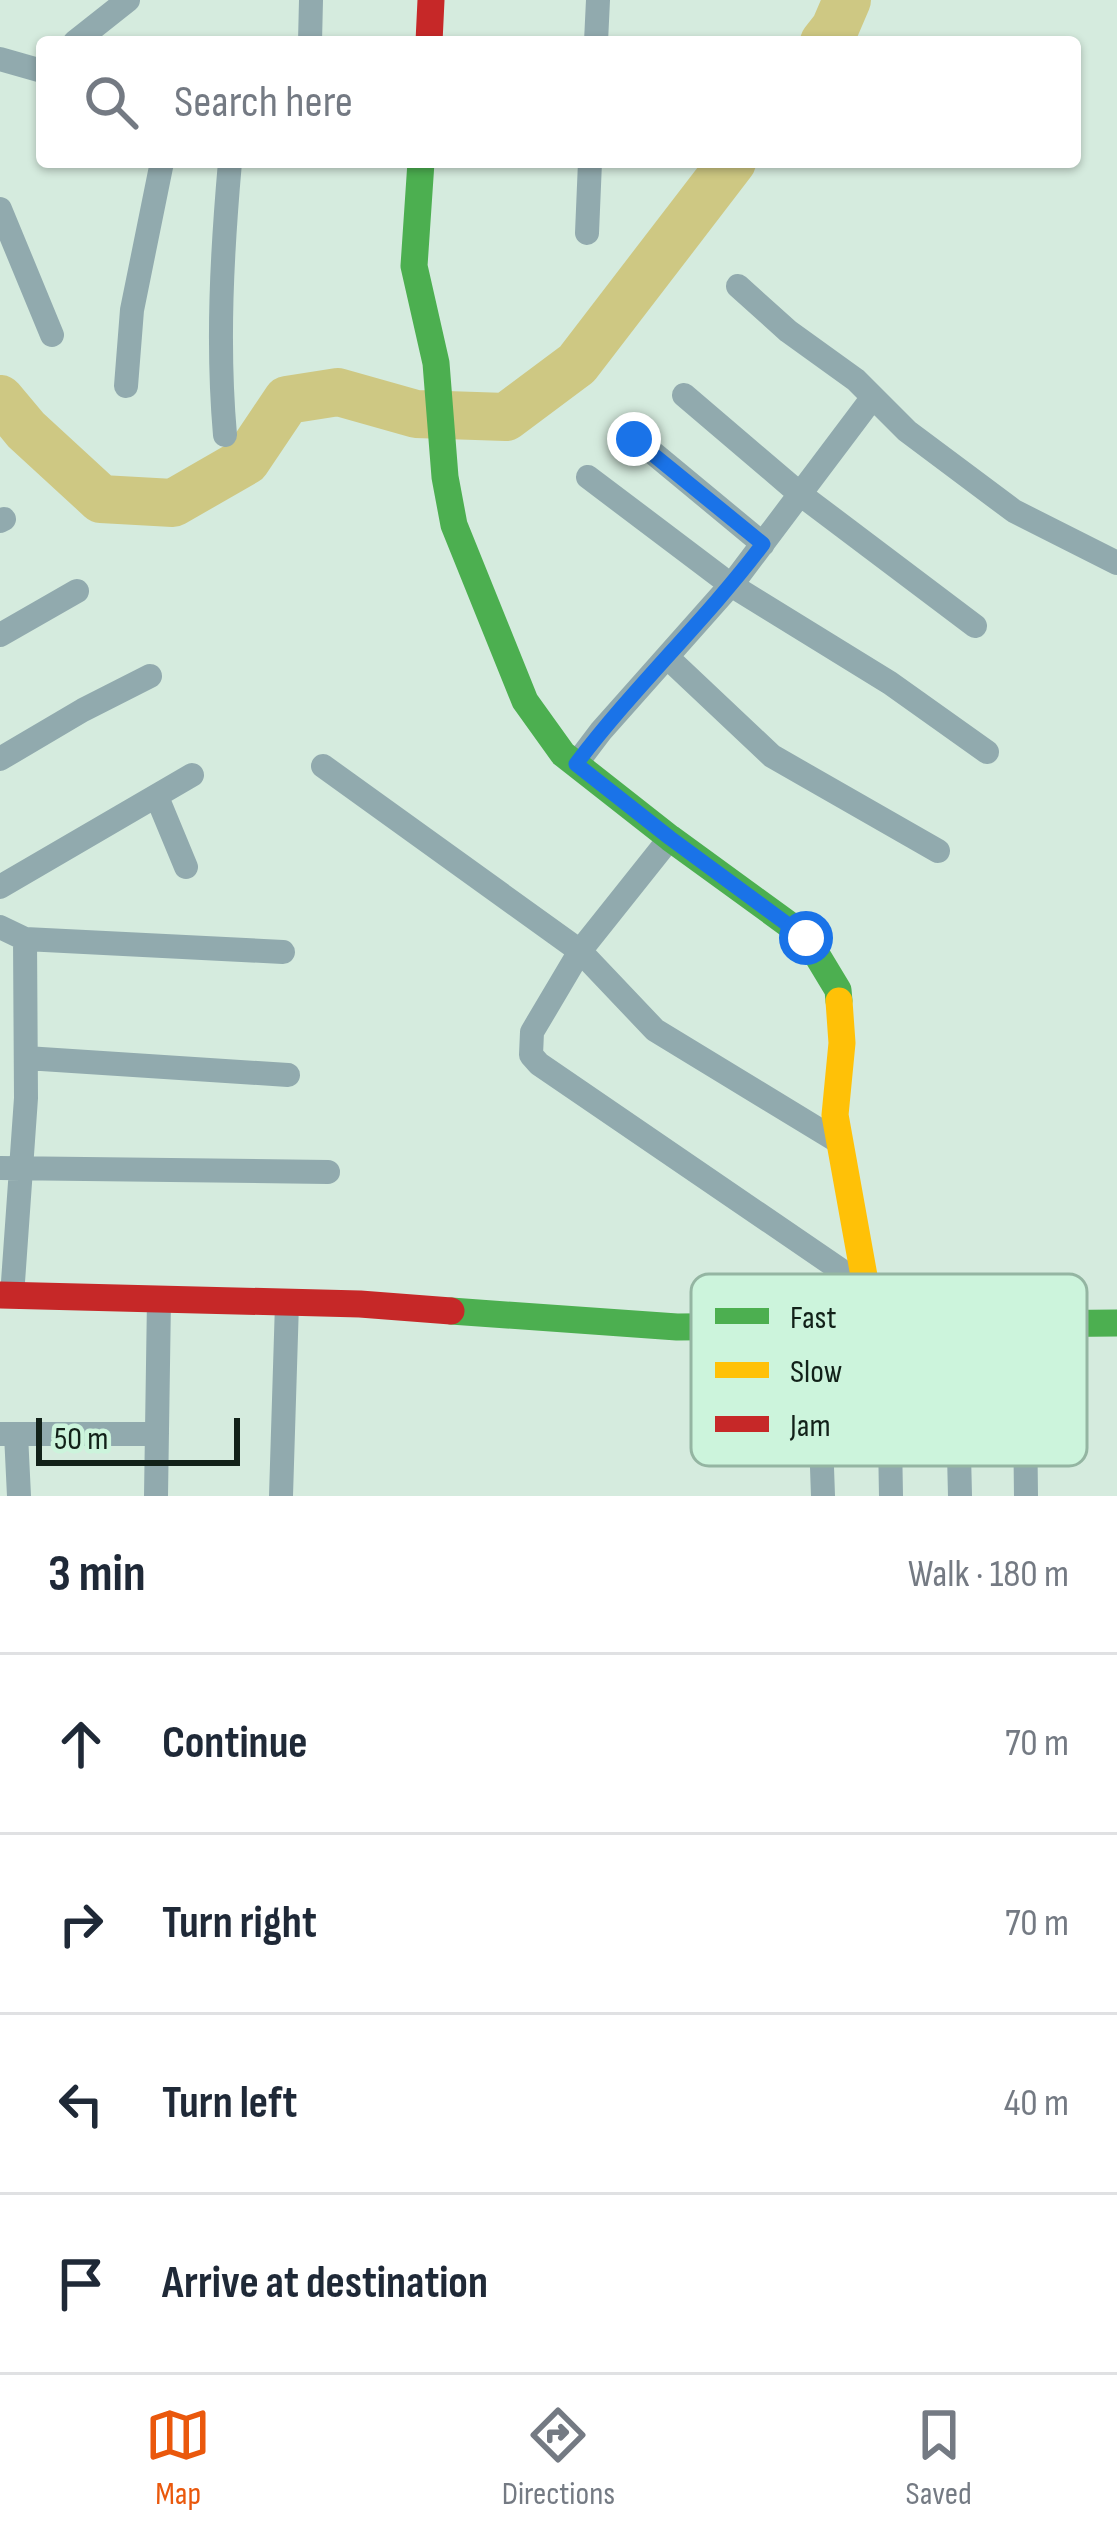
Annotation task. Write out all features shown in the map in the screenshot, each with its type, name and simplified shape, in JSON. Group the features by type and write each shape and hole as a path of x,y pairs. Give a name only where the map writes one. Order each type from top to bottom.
{"street":[{"path":"83,36 128,0"},
{"path":"310,0 310,36"},
{"path":"429,36 431,0"},
{"path":"596,36 598,0"},
{"path":"0,59 36,69"},
{"path":"127,386 132,310 161,168"},
{"path":"225,435 220,380 230,168"},
{"path":"421,168 414,266 436,363 445,477 454,525 525,701 562,754 806,938 838,990 842,1043 835,1115 862,1274"},
{"path":"587,233 590,168"},
{"path":"0,209 52,335"},
{"path":"738,286 788,331 856,380 907,430 1014,511 1117,563"},
{"path":"684,395 800,494 975,626"},
{"path":"576,764 731,585 873,397"},
{"path":"634,439 763,544"},
{"path":"588,477 731,585 890,683 987,752"},
{"path":"0,635 77,591"},
{"path":"667,657 772,756 938,851"},
{"path":"0,759 150,676"},
{"path":"323,766 580,951 655,1030 839,1142"},
{"path":"0,887 192,775"},
{"path":"157,797 186,867"},
{"path":"670,838 580,951 532,1032 531,1055 846,1274"},
{"path":"0,927 25,940 283,952"},
{"path":"25,940 26,1098 10,1168 6,1296 361,1304 691,1327"},
{"path":"26,1058 288,1075"},
{"path":"10,1168 328,1172"},
{"path":"156,1496 159,1299"},
{"path":"281,1496 287,1303"},
{"path":"1087,1324 1117,1323"},
{"path":"20,1496 8,1434 157,1434"},
{"path":"822,1466 823,1496"},
{"path":"890,1466 892,1496"},
{"path":"959,1466 960,1496"},
{"path":"1026,1466 1026,1496"}],"waterway":[{"path":"829,36 847,0"},
{"path":"0,399 26,430 101,499 173,503 246,461 287,400 338,392 416,414 506,417 577,364 727,168"}],"traffic: fast":[{"path":"421,168 414,266 436,363 445,477 454,525 525,701 563,754 806,937 838,990 839,1001"},
{"path":"451,1311 691,1327"},
{"path":"1087,1323 1117,1323"}],"traffic: slow":[{"path":"839,1001 842,1043 835,1115 864,1274"}],"traffic: jam":[{"path":"429,36 431,0"},
{"path":"0,1295 360,1304 451,1311"}],"route":[{"path":"634,439 763,544 576,764 806,938"}]}
